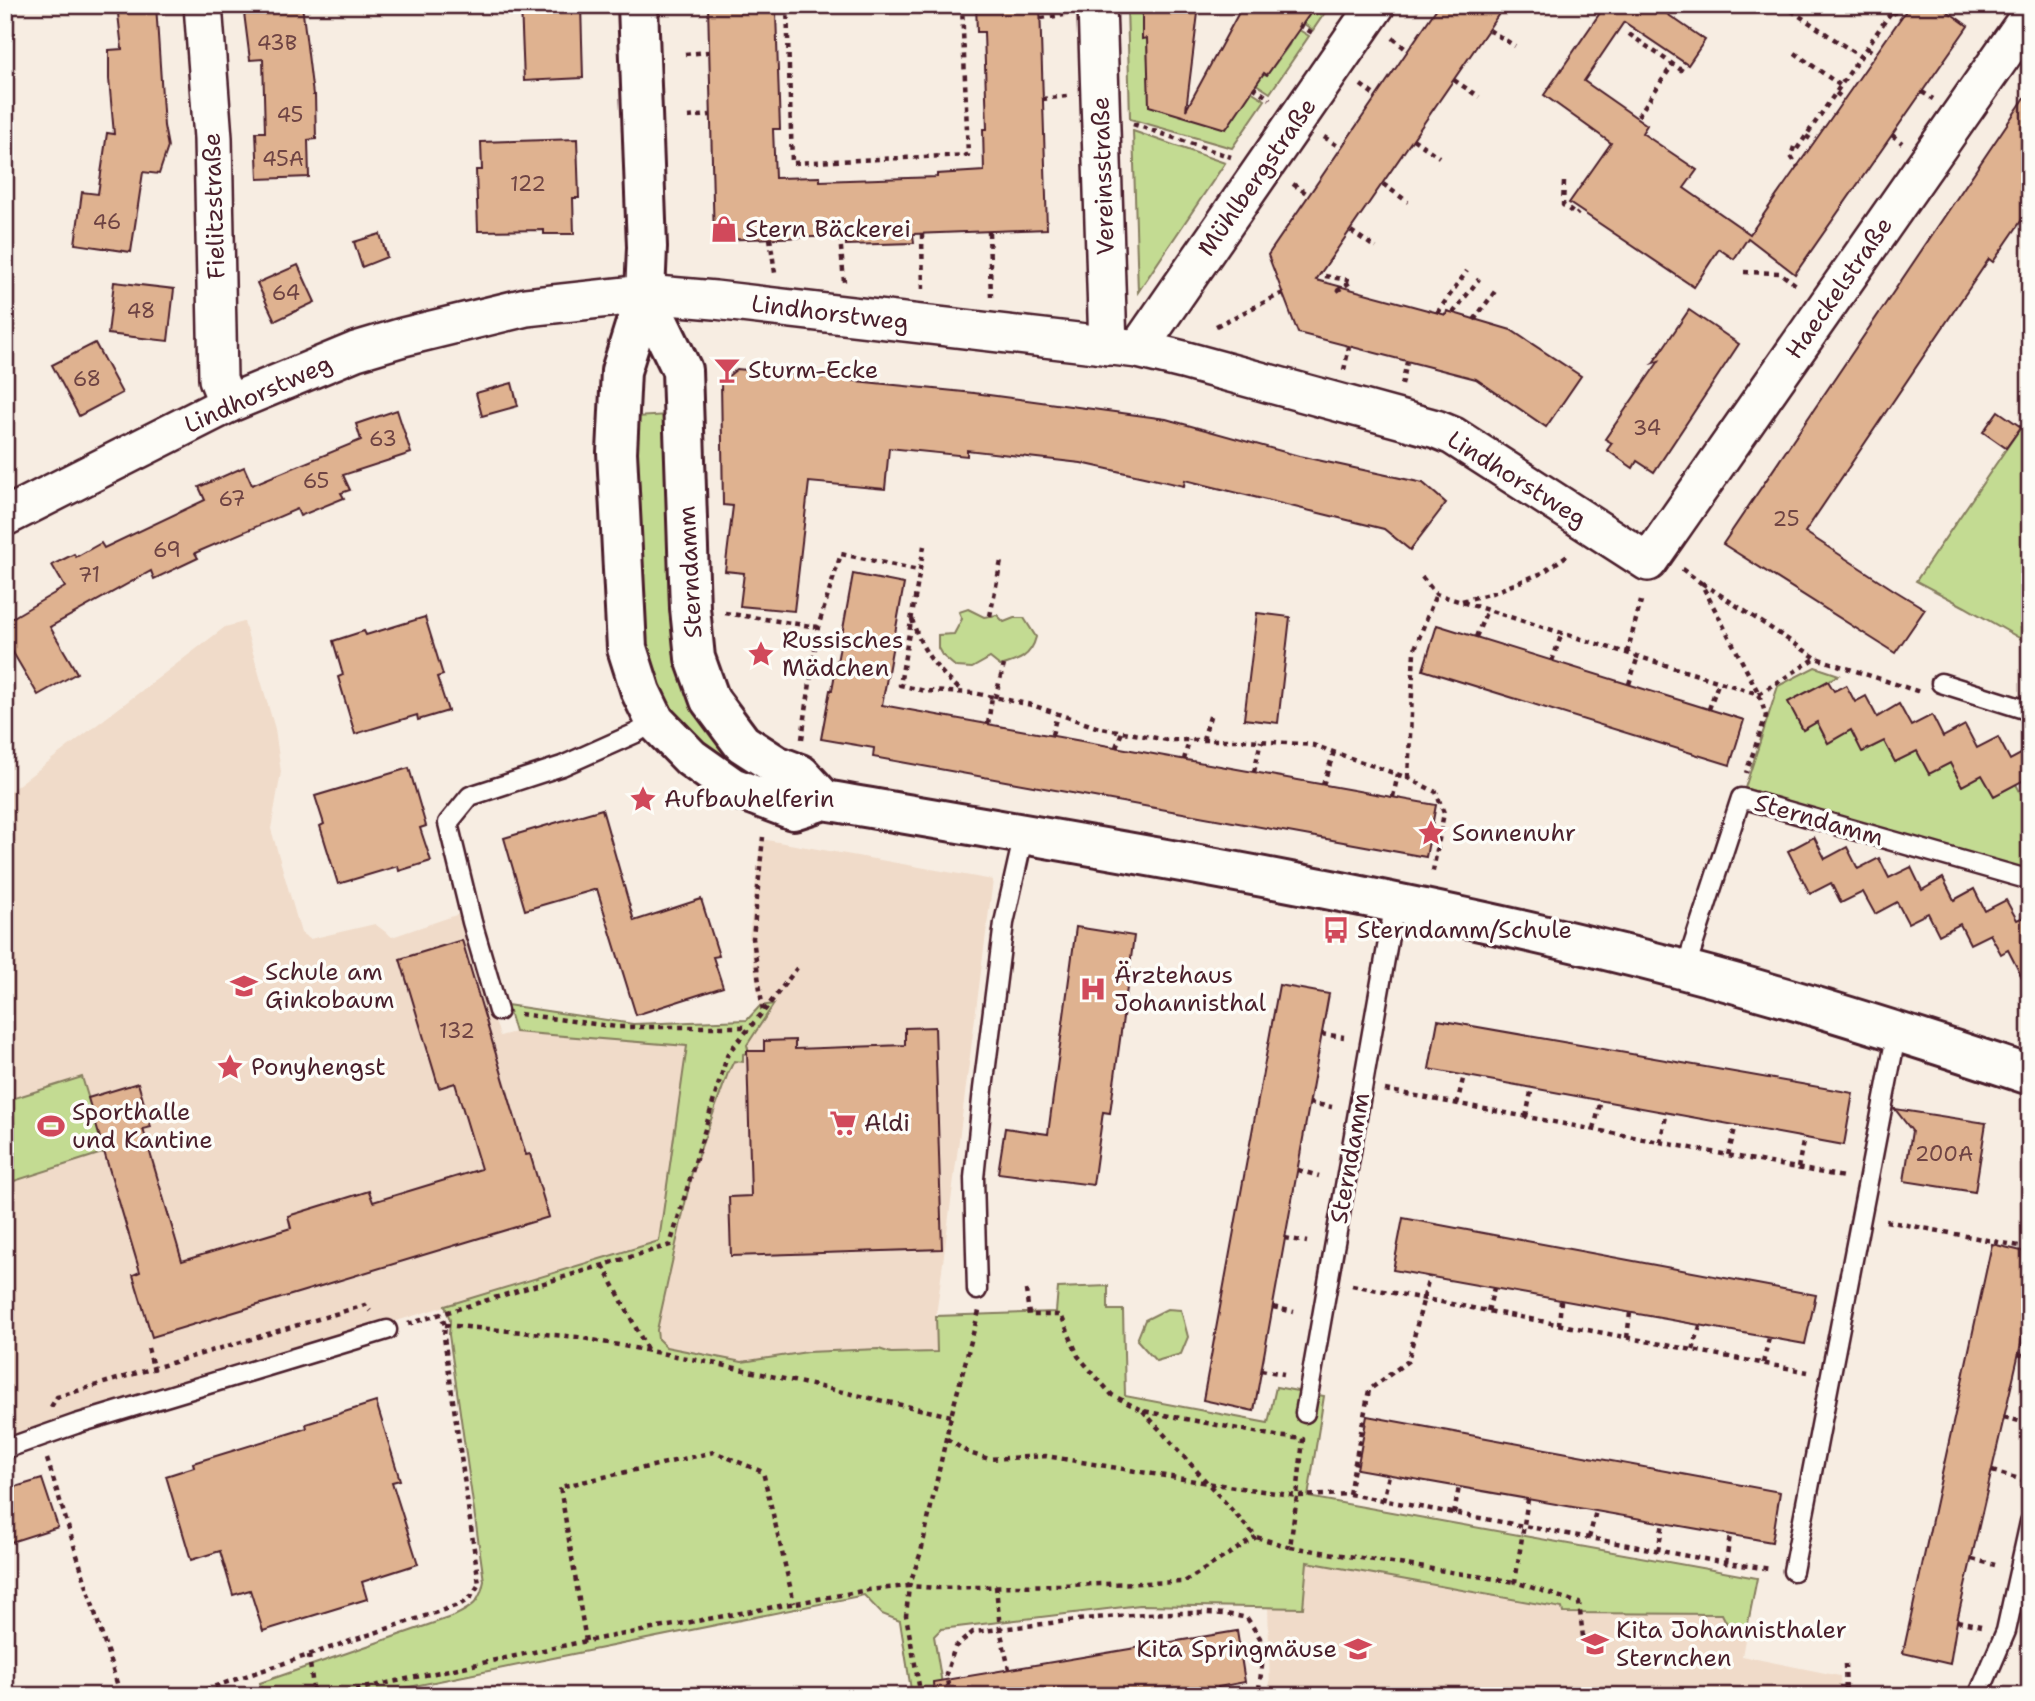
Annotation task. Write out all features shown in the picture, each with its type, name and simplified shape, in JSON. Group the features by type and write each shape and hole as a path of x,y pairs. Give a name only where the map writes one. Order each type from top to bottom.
{"street":[{"name":"Fielitzstraße","path":"202,5 213,138 218,379 228,404"},
{"name":"Sterndamm","path":"638,5 647,247 645,294 621,371 617,452 627,648 641,692 655,721 691,758 732,787 793,810 824,800 1395,902 1685,970 1897,1031 2030,1075"},
{"path":"2020,5 2030,14"},
{"name":"Vereinsstraße","path":"1081,10 1101,119 1123,348"},
{"name":"Haeckelstraße","path":"1663,564 2030,14"},
{"name":"Mühlbergstraße","path":"1123,348 1273,177 1381,19"},
{"name":"Lindhorstweg","path":"5,517 228,404 356,351 526,307 645,294 1123,348 1203,365 1437,429 1663,564"},
{"name":"Sterndamm","path":"645,294 682,370 690,608 695,658 710,700 742,743 776,765 800,774 824,800"}],"lane":[{"path":"1941,683 2030,711"},
{"path":"498,1011 472,922 448,823 470,796 562,766 636,733 655,721"},
{"name":"Sterndamm","path":"1685,970 1741,798 2030,880"},
{"path":"978,1290 974,1178 982,1089 1004,923 1024,834"},
{"name":"Sterndamm","path":"1305,1413 1395,902"},
{"path":"1793,1571 1897,1031"},
{"path":"5,1449 76,1424 387,1330"},
{"path":"1978,1696 2006,1631 2030,1522"}],"path":[{"path":"788,5 792,163 968,155 962,5"},
{"path":"1783,5 1861,57"},
{"path":"1798,167 1791,156 1896,5"},
{"path":"1041,19 1081,10"},
{"path":"1892,11 1901,18"},
{"path":"1381,19 1408,51"},
{"path":"1489,30 1515,46"},
{"path":"1629,33 1684,72"},
{"path":"1867,48 1876,54"},
{"path":"685,54 709,52"},
{"path":"1795,53 1841,86"},
{"path":"1638,116 1673,64"},
{"path":"1454,80 1479,97"},
{"path":"1354,81 1377,97"},
{"path":"1836,93 1844,99"},
{"path":"1042,99 1068,96"},
{"path":"688,117 710,115"},
{"path":"1101,119 1136,125 1230,157 1309,195"},
{"path":"1318,133 1341,148"},
{"path":"1806,136 1815,142"},
{"path":"1413,139 1439,157"},
{"path":"1564,182 1563,205 1578,214"},
{"path":"1383,184 1408,202"},
{"path":"1351,231 1376,248"},
{"path":"989,232 991,302"},
{"path":"922,234 923,293"},
{"path":"840,236 844,282"},
{"path":"770,239 775,274"},
{"path":"1437,313 1467,271"},
{"path":"1744,272 1780,274 1799,287"},
{"path":"1325,276 1353,281 1336,291"},
{"path":"1453,313 1479,279"},
{"path":"1474,320 1496,290"},
{"path":"1216,327 1283,293"},
{"path":"1343,374 1349,346"},
{"path":"1401,388 1407,362"},
{"path":"924,546 900,685 925,691 963,692 994,697 1032,705 1096,727 1167,740 1261,741 1313,745 1408,778 1436,792 1444,813 1431,881"},
{"path":"801,747 818,627 841,554 918,570"},
{"path":"1460,602 1492,593 1542,573 1569,554"},
{"path":"990,616 1001,561"},
{"path":"1663,564 1701,583 1816,658 1919,693 1941,683"},
{"path":"1422,577 1436,594 1759,694"},
{"path":"1701,583 1759,694 1766,716 1742,786 1741,798"},
{"path":"1408,778 1414,651 1436,594"},
{"path":"1627,653 1641,601"},
{"path":"690,608 818,627"},
{"path":"1476,637 1487,610"},
{"path":"911,615 918,639 930,660 943,676 963,692"},
{"path":"1552,661 1562,633"},
{"path":"1629,684 1638,656"},
{"path":"1759,694 1816,658"},
{"path":"988,724 1004,665"},
{"path":"1709,709 1719,681"},
{"path":"1203,740 1211,713"},
{"path":"1052,735 1057,714"},
{"path":"1115,747 1122,732"},
{"path":"1184,760 1189,740"},
{"path":"1254,772 1261,741"},
{"path":"1323,785 1334,752"},
{"path":"1393,797 1398,775"},
{"path":"763,1012 753,938 765,825"},
{"path":"387,1330 670,1245 728,1054 797,968"},
{"path":"498,1011 618,1027 749,1027"},
{"path":"1321,1034 1344,1037"},
{"path":"1457,1104 1464,1075"},
{"path":"1363,1086 1869,1182"},
{"path":"1526,1116 1532,1087"},
{"path":"1594,1129 1601,1100"},
{"path":"1309,1102 1332,1107"},
{"path":"1660,1142 1667,1112"},
{"path":"1728,1155 1736,1125"},
{"path":"1798,1168 1804,1138"},
{"path":"1298,1170 1319,1176"},
{"path":"1862,1217 2030,1248"},
{"path":"1285,1238 1307,1242"},
{"path":"603,1265 648,1351"},
{"path":"1349,1494 1369,1390 1408,1361 1429,1277"},
{"path":"1327,1281 1831,1377"},
{"path":"1488,1311 1494,1288"},
{"path":"921,1696 906,1616 909,1586 921,1552 951,1416 979,1310 978,1290"},
{"path":"1026,1290 1029,1314 1061,1315 1078,1356 1112,1395 1143,1411 1303,1439 1290,1547"},
{"path":"1559,1325 1561,1301"},
{"path":"1273,1307 1294,1312"},
{"path":"186,1696 461,1604 471,1597 479,1584 444,1338 445,1325 440,1313"},
{"path":"1626,1338 1630,1313"},
{"path":"445,1325 576,1337 717,1364 951,1416"},
{"path":"1693,1350 1700,1326"},
{"path":"1763,1363 1769,1338"},
{"path":"2018,1354 2030,1357"},
{"path":"1261,1370 1284,1374"},
{"path":"1143,1411 1256,1537 1290,1547 1515,1582 1579,1603 1583,1637"},
{"path":"2004,1418 2030,1424"},
{"path":"41,1438 121,1696"},
{"path":"947,1439 969,1453 989,1459 1046,1455 1297,1496 1349,1494 1726,1563 1793,1571"},
{"path":"586,1641 560,1487 713,1452 763,1472 794,1603"},
{"path":"1992,1471 2030,1482"},
{"path":"1383,1501 1389,1475"},
{"path":"1454,1514 1459,1487"},
{"path":"1515,1582 1528,1499"},
{"path":"1589,1538 1595,1511"},
{"path":"1658,1550 1663,1523"},
{"path":"1726,1563 1730,1535"},
{"path":"326,1696 586,1641 868,1590 909,1586 936,1588 1184,1582 1256,1537"},
{"path":"996,1586 1000,1629 1009,1669"},
{"path":"950,1696 946,1674 955,1647 973,1632 1133,1614 1232,1614 1247,1618 1260,1638 1262,1665 1258,1696"},
{"path":"309,1656 314,1696"},
{"path":"1845,1664 1846,1696"}],"shaded area":[{"name":"Schule am Ginkobaum","path":"244,622 275,729 281,772 271,829 301,933 310,939 375,924 392,937 459,914 500,1036 515,1032 687,1046 659,1241 5,1440 5,795 225,627"},
{"path":"761,839 993,880 936,1316 938,1352 891,1353 879,1349 807,1352 742,1362 666,1347 658,1339 657,1330 692,1172 728,1073 774,1005 760,1006 749,937"},
{"path":"1301,1550 1444,1587 1562,1608 1563,1613 1722,1614 1740,1629 1748,1623 1742,1656 1840,1676 1841,1696 1270,1696 1268,1602"}],"green space":[{"path":"1127,5 1142,5 1142,38 1147,38 1150,106 1226,128 1251,91 1265,100 1232,148 1130,119"},
{"path":"1316,5 1330,5 1313,30 1301,22"},
{"path":"1296,28 1309,36 1270,93 1256,84 1263,73 1267,75 1289,45"},
{"path":"1133,131 1225,163 1138,292"},
{"path":"2030,414 2030,644 1916,581"},
{"path":"668,415 676,627 786,785 734,773 662,706 638,625 641,523 636,417"},
{"path":"968,609 984,617 997,615 1004,622 1024,618 1036,637 1034,644 1027,654 1018,660 1000,666 990,658 972,668 956,667 938,648 938,635 954,634 962,619 959,612"},
{"path":"1815,667 1839,675 1789,702 1803,730 1817,722 1828,743 1851,730 1863,752 1884,741 1895,762 1917,751 1929,774 1950,763 1962,786 1982,775 1994,796 2016,784 2027,805 2030,804 2030,877 1745,788 1778,686"},
{"path":"774,1004 747,1045 749,1053 743,1054 743,1062 734,1061 728,1073 692,1172 657,1330 658,1339 666,1347 742,1362 807,1352 879,1349 891,1353 937,1352 936,1316 1056,1312 1058,1288 1108,1286 1108,1310 1123,1310 1125,1396 1268,1423 1276,1387 1324,1396 1308,1497 1757,1578 1748,1623 1731,1632 1722,1614 1563,1613 1562,1608 1307,1562 1303,1608 1140,1605 941,1629 934,1636 944,1696 912,1696 900,1621 882,1614 864,1595 365,1696 263,1696 260,1683 454,1616 471,1607 478,1599 484,1581 449,1335 450,1320 445,1306 659,1241 687,1046 515,1032 507,1005 633,1024 747,1020 760,1006"},
{"name":"Sporthalle und Kantine","path":"82,1077 105,1152 5,1184 5,1101"},
{"path":"1167,1309 1181,1310 1188,1337 1181,1354 1156,1361 1137,1340 1145,1320"}],"building":[{"path":"117,5 156,5 164,126 168,147 159,174 143,172 131,252 75,244 82,192 98,194 107,133 114,134 109,50 122,49"},
{"path":"243,5 302,5 315,95 316,139 308,140 309,177 258,179 256,132 265,132 263,59 250,60"},
{"path":"521,5 581,5 583,78 524,81"},
{"path":"708,5 767,5 768,13 776,13 780,129 773,129 775,178 820,177 820,181 937,177 937,174 984,171 983,129 987,129 984,32 977,32 976,5 1040,5 1047,229 913,234 914,243 846,245 846,236 714,240"},
{"path":"1142,5 1199,5 1186,110 1243,5 1316,5 1267,75 1264,73 1226,129 1149,106 1147,38 1142,39"},
{"path":"1439,5 1505,5 1316,280 1446,315 1447,311 1511,330 1581,376 1546,427 1476,379 1298,333 1268,255"},
{"path":"1601,5 1654,5 1705,40 1688,65 1624,22 1584,81 1647,125 1642,133 1697,170 1684,188 1750,234 1910,5 1939,5 1968,26 1795,274 1748,238 1734,259 1719,249 1694,287 1569,203 1611,143 1544,95 1604,7"},
{"path":"2030,90 2030,208 1993,262 1989,259 1805,532 1925,609 1895,653 1723,544"},
{"path":"577,139 579,198 573,198 574,234 544,234 544,230 478,231 476,170 482,170 481,142"},
{"path":"380,234 387,257 362,267 354,242"},
{"path":"298,265 315,302 275,321 257,283"},
{"path":"114,282 174,289 168,341 108,334"},
{"path":"1689,310 1739,344 1654,472 1637,461 1633,468 1607,450 1612,443 1605,439 1659,361 1653,363"},
{"path":"95,343 122,393 79,416 52,365"},
{"path":"737,369 974,393 1166,419 1299,456 1423,483 1446,503 1410,550 1384,529 1185,480 1184,486 1081,463 967,450 967,456 889,448 885,489 809,482 794,611 740,606 744,573 725,571 733,506 723,505 721,382"},
{"path":"512,383 518,406 482,416 476,393"},
{"path":"397,410 411,453 343,475 350,490 341,493 344,498 300,516 297,509 195,553 198,558 154,579 151,571 50,627 77,673 38,695 5,639 5,622 65,587 52,565 74,554 76,557 101,543 104,548 205,500 199,487 244,467 252,485 361,440 356,424"},
{"path":"1998,411 2021,427 2006,448 1983,432"},
{"path":"853,574 904,584 882,705 1436,805 1426,857 873,757 874,748 821,739"},
{"path":"1257,613 1290,617 1278,723 1244,719"},
{"path":"425,617 443,675 437,677 448,711 418,720 417,715 355,734 338,677 343,675 333,641 364,631 366,635"},
{"path":"1437,625 1744,720 1730,765 1423,670"},
{"path":"1828,681 1834,691 1846,685 1855,702 1866,696 1877,717 1899,704 1911,726 1932,715 1943,737 1965,725 1977,748 1998,737 2010,760 2030,749 2030,777 1994,796 1982,775 1962,786 1950,763 1929,774 1917,751 1895,762 1884,741 1862,752 1851,730 1828,743 1817,722 1803,730 1788,702"},
{"path":"409,768 426,826 420,828 431,861 399,871 398,866 338,884 320,826 324,824 315,796"},
{"path":"602,809 634,921 701,899 719,956 713,957 723,987 636,1015 597,889 525,910 504,838"},
{"path":"1814,837 1825,859 1847,847 1858,869 1879,858 1889,878 1911,867 1922,890 1943,878 1954,900 1974,889 1985,911 2006,900 2017,920 2030,914 2030,993 2008,950 2001,954 1990,934 1970,944 1960,924 1939,935 1928,913 1908,923 1897,902 1875,914 1863,892 1841,903 1831,883 1810,894 1788,851"},
{"path":"1076,927 1134,936 1110,1113 1103,1112 1093,1185 998,1173 1005,1128 1048,1134"},
{"path":"462,940 526,1155 530,1154 549,1217 152,1337 133,1275 140,1272 88,1098 138,1083 151,1127 143,1129 182,1261 291,1228 288,1216 369,1191 373,1202 481,1169 455,1083 439,1088 400,959"},
{"path":"1279,985 1329,994 1254,1411 1203,1400"},
{"path":"1438,1020 1853,1093 1844,1145 1429,1069"},
{"name":"Aldi","path":"935,1027 942,1249 731,1256 729,1197 751,1196 747,1051 764,1051 764,1041 795,1040 795,1049 905,1045 905,1028"},
{"path":"1895,1109 1986,1123 1975,1192 1904,1181 1912,1131"},
{"path":"1403,1218 1816,1295 1805,1344 1393,1270"},
{"path":"1992,1244 2030,1253 2030,1305 1957,1621 1950,1664 1903,1653"},
{"path":"376,1402 400,1480 392,1482 418,1564 362,1582 367,1599 263,1631 250,1590 233,1595 220,1551 191,1560 166,1476 194,1467 193,1463 307,1428 306,1424"},
{"path":"1367,1416 1780,1492 1772,1542 1357,1469"},
{"path":"42,1479 58,1527 5,1544 5,1490"},
{"path":"1237,1631 1245,1682 1218,1687 1219,1696 934,1696 933,1682"}],"place":[{"name":"Stern Bäckerei","path":"724,229"},
{"name":"Sturm-Ecke","path":"727,370"},
{"name":"Russisches Mädchen","path":"761,654"},
{"name":"Aufbauhelferin","path":"643,799"},
{"name":"Sonnenuhr","path":"1431,833"},
{"name":"Sterndamm/Schule","path":"1336,930"},
{"name":"Schule am Ginkobaum","path":"244,986"},
{"name":"Ärztehaus Johannisthal","path":"1093,989"},
{"name":"Ponyhengst","path":"230,1067"},
{"name":"Aldi","path":"843,1123"},
{"name":"Sporthalle und Kantine","path":"51,1126"},
{"name":"Kita Johannisthaler Sternchen","path":"1595,1644"},
{"name":"Kita Springmäuse","path":"1358,1649"}]}
